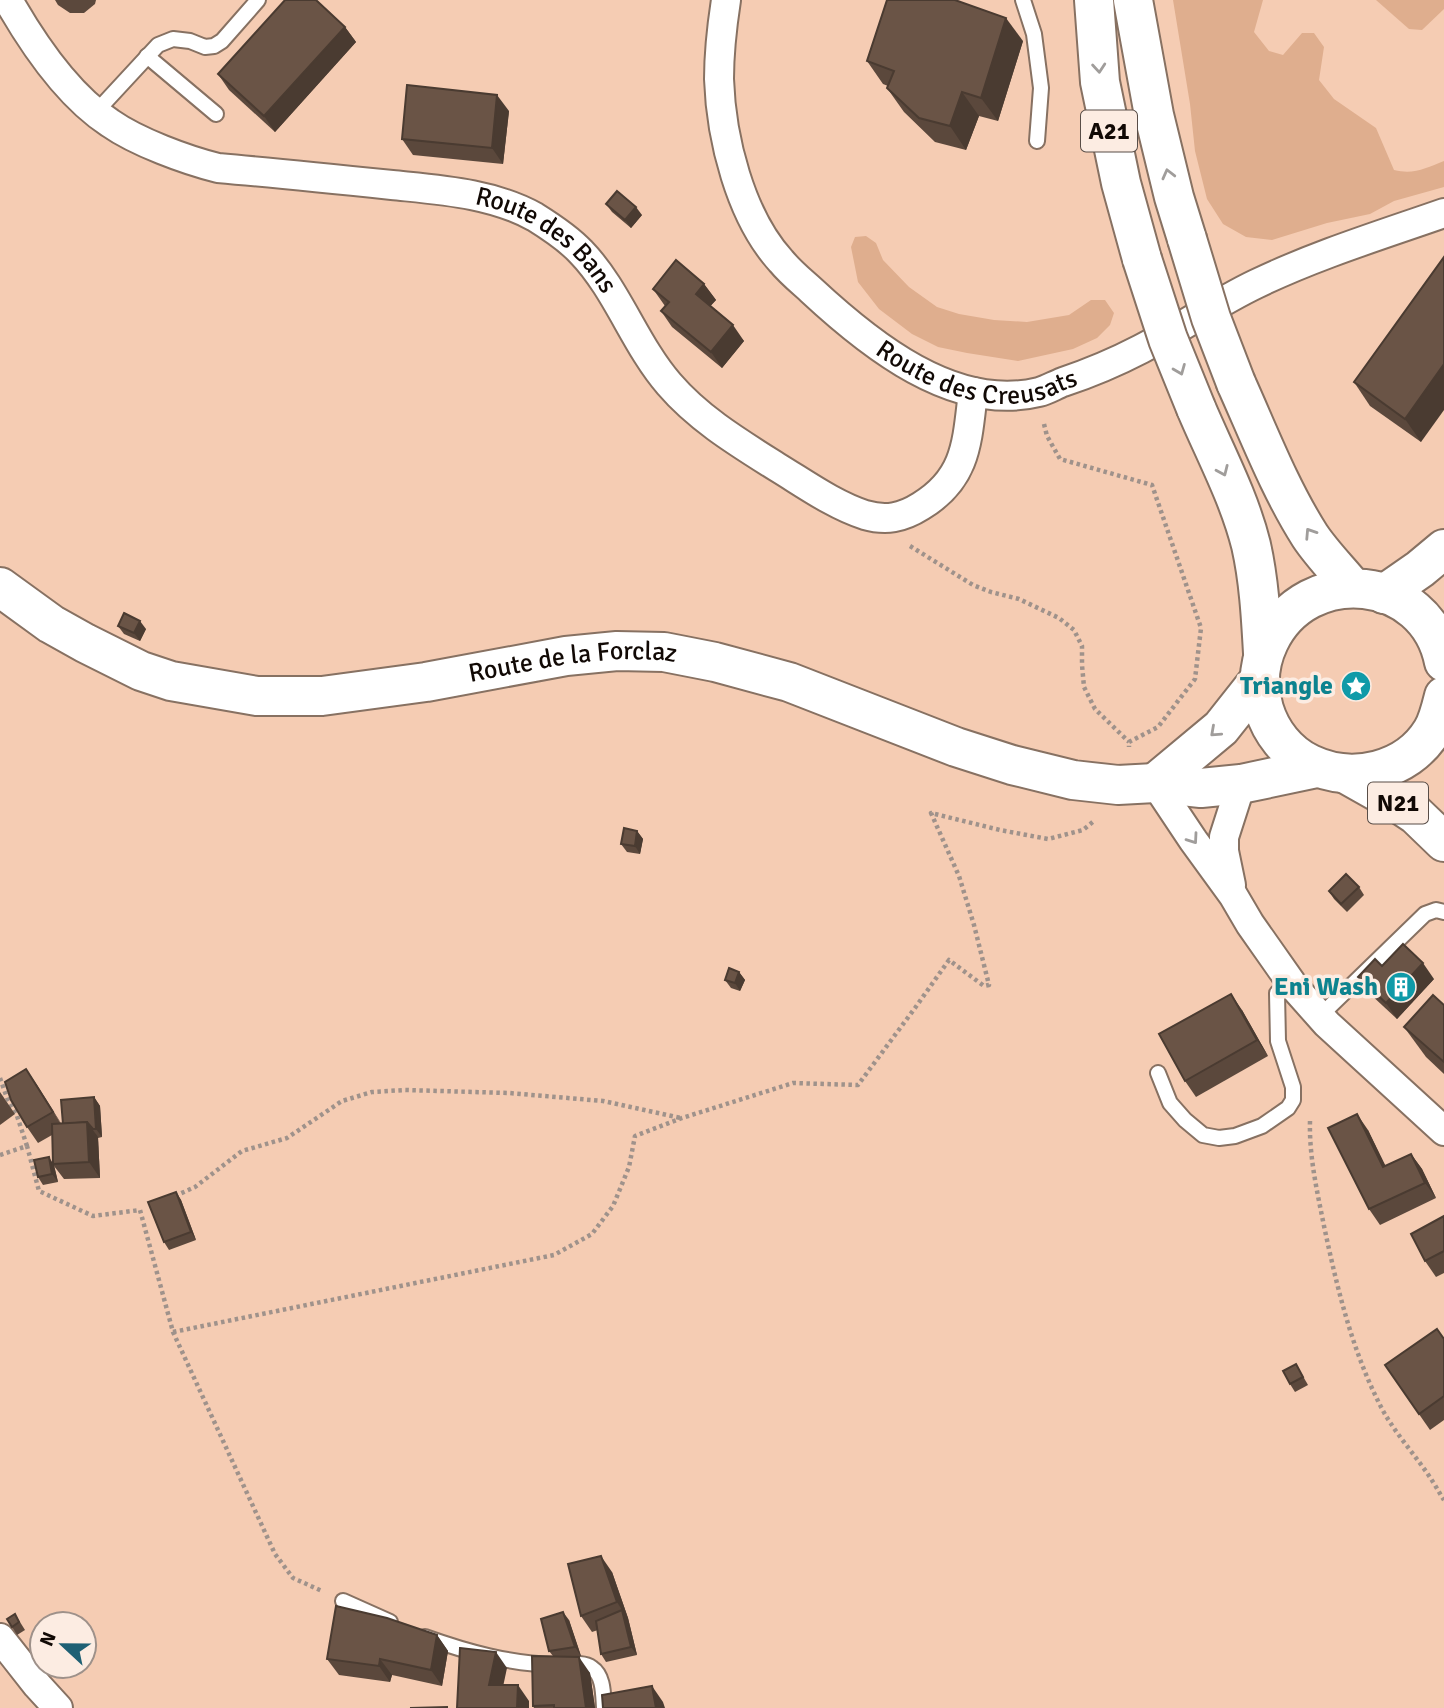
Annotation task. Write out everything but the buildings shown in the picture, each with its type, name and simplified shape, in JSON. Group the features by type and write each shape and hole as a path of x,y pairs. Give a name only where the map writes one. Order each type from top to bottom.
{"main road":[{"name":"A21","path":"1094,0 1100,82 1121,183 1142,259 1168,339 1239,508 1250,542 1260,603 1261,667"},
{"name":"A21","path":"1133,0 1154,116 1174,197 1211,318 1236,383 1296,512 1318,547 1368,590"},
{"path":"1368,590 1420,569 1444,549"},
{"name":"Route de la Forclaz","path":"0,587 51,624 141,671 171,681 257,696 322,696 426,682 566,656 664,652 726,664 789,682 921,734 1012,765 1073,780 1118,785 1145,783 1201,788 1332,771"},
{"path":"1145,783 1221,728 1261,667 1280,622 1306,600 1321,593 1368,590 1395,597 1420,616 1437,639 1443,654"},
{"name":"N21","path":"1261,667 1260,698 1271,727 1289,749 1301,760 1332,771 1401,805 1416,815 1444,842"},
{"name":"N21","path":"1332,771 1364,773 1398,763 1411,754 1432,731 1444,696"}],"street":[{"name":"Route des Bans","path":"8,0 41,52 76,94 107,122 141,141 218,168 454,192 525,212 563,236 583,253 669,385 705,417 733,439 804,484 867,515 896,518 912,512 930,501 950,482 956,473 968,433 974,392"},
{"name":"Route des Creusats","path":"726,0 719,78 726,138 734,171 760,233 780,260 861,335 912,368 974,392 1005,396 1038,392 1092,372 1141,349 1255,284 1334,251 1444,214"},
{"path":"1145,783 1193,840 1233,895 1289,981 1320,1016 1444,1131"},
{"path":"1233,895 1224,851 1224,837 1241,784"},
{"path":"0,1638 58,1708"}],"lane":[{"path":"96,112 158,46 173,39 190,41 205,47 214,46 258,0"},
{"path":"1023,0 1034,34 1041,88 1037,141"},
{"path":"147,57 216,114"},
{"path":"1320,1016 1425,914 1436,910 1444,912"},
{"path":"1158,1073 1170,1103 1185,1121 1203,1135 1219,1138 1235,1136 1262,1126 1288,1108 1293,1100 1293,1087 1278,1041 1277,993 1289,981"},
{"path":"343,1601 462,1650 555,1665 587,1665 598,1674 604,1708"}],"path":[{"path":"1038,392 1047,436 1060,459 1152,485 1201,628 1195,679 1158,727 1129,742"},
{"path":"901,541 973,586 1019,599 1059,618 1074,630 1083,646 1084,687 1095,709 1129,742 1145,783"},
{"path":"173,1332 554,1255 593,1234 613,1206 629,1167 635,1136 682,1118 793,1083 858,1085 948,960 984,986 989,985 959,876 931,813 1048,839 1083,830 1098,817"},
{"path":"0,1078 16,1113 39,1191 93,1216 140,1210 151,1205"},
{"path":"173,1196 195,1187 242,1151 287,1138 342,1101 372,1092 405,1090 536,1095 603,1101 682,1118"},
{"path":"1310,1116 1309,1143 1318,1197 1353,1343 1379,1404 1444,1500"},
{"path":"0,1155 27,1146"},
{"path":"140,1210 173,1332 275,1554 293,1578 343,1601"}],"shaded area":[{"path":"0,0 1444,0 1444,1708 0,1708"},
{"path":"1173,0 1263,0 1254,32 1269,51 1283,55 1302,33 1314,33 1324,47 1319,80 1334,99 1376,128 1394,170 1414,171 1444,161 1444,187 1394,201 1370,214 1327,223 1272,240 1246,237 1223,224 1207,199 1195,151"},
{"path":"1376,0 1444,0 1444,9 1422,30 1409,29"},
{"path":"866,236 876,243 883,260 909,287 937,307 994,320 1027,322 1069,315 1091,300 1105,300 1114,313 1110,325 1097,338 1073,349 1018,361 938,347 912,334 879,309 858,282 851,247 855,237"}],"place":[{"name":"Triangle","path":"1356,686"},
{"name":"Eni Wash","path":"1401,987"}]}
